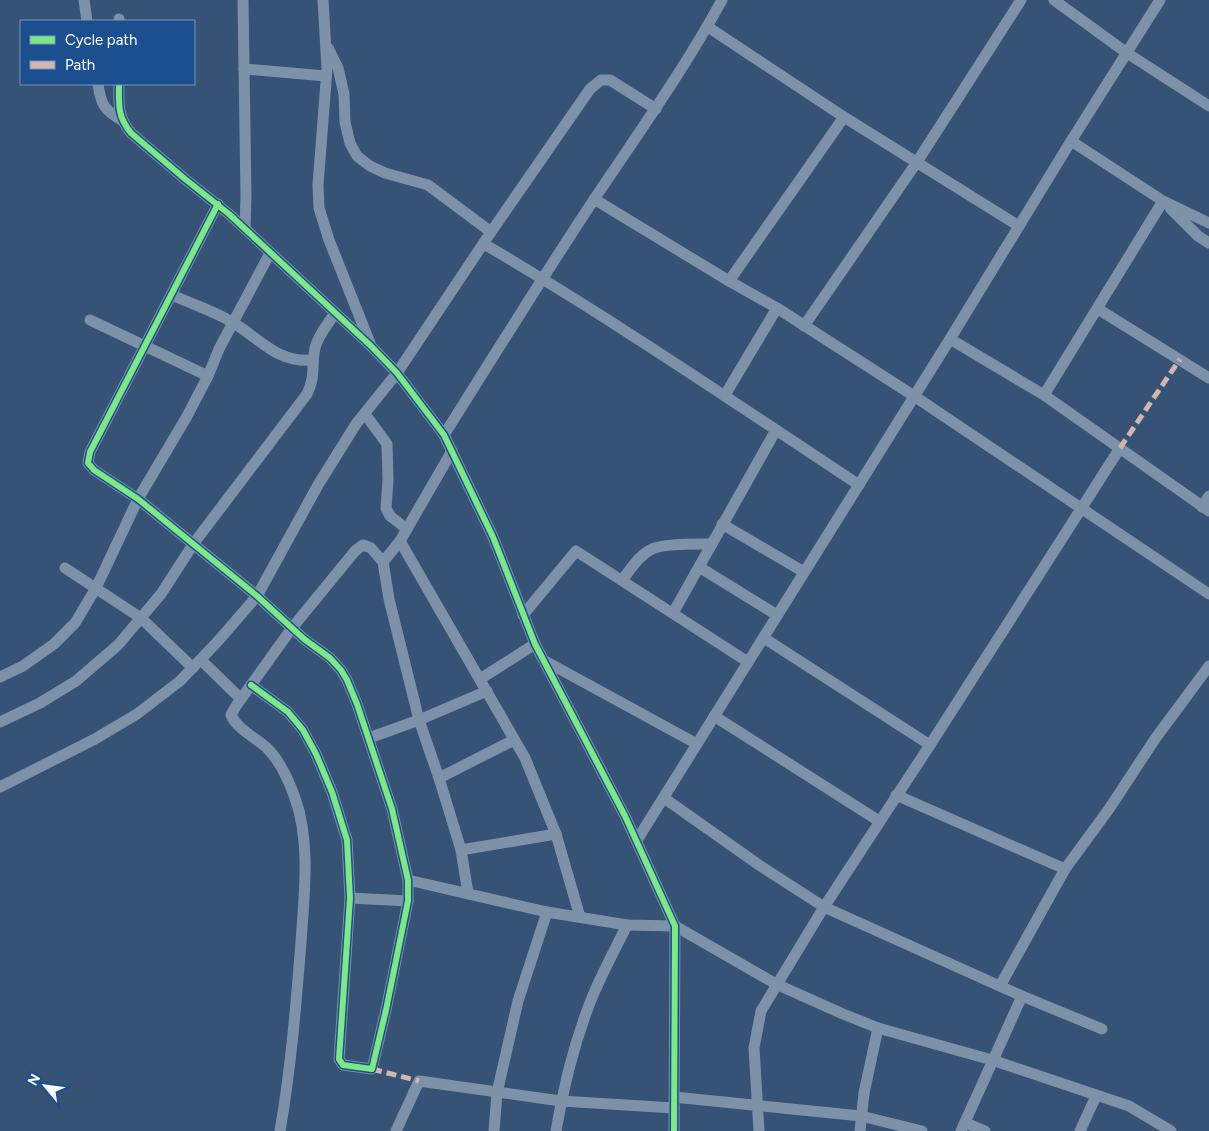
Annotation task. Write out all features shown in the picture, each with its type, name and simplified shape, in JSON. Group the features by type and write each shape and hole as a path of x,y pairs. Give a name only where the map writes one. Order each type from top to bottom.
{"street":[{"path":"84,0 87,20"},
{"path":"243,0 245,228"},
{"path":"323,0 326,76 318,185 319,208 329,240 372,346"},
{"path":"444,435 542,278 656,109 708,27 722,0"},
{"path":"804,326 917,162 1021,0"},
{"path":"1054,0 1127,53 1209,106"},
{"path":"637,840 1160,0"},
{"path":"708,27 844,117 1019,226"},
{"path":"326,44 338,68 344,94 345,122 350,143 357,156 370,166 385,173 428,185 491,232"},
{"path":"244,69 326,76"},
{"path":"0,787 95,739 137,714 180,681 257,596 318,485 356,424 397,373 491,232 590,89 598,82 605,79 610,80 656,109"},
{"path":"98,85 102,102 109,113 123,121"},
{"path":"119,85 120,114 123,121 138,140 218,204 372,346 397,373 444,435 493,537 535,644 637,840 675,926 674,1131"},
{"path":"729,281 844,117"},
{"path":"1071,142 1163,202 1209,224"},
{"path":"594,199 777,308 914,396 1209,594"},
{"path":"1163,202 1198,236 1209,243"},
{"path":"1044,394 1163,202"},
{"path":"218,204 90,452 88,463 94,470 138,500 194,544 330,658 340,670 357,704 392,809 408,880 408,901 372,1069 343,1065 339,1059 350,898 347,840 332,792 316,754 303,730 288,712 251,685"},
{"path":"484,244 542,278 726,395 859,485"},
{"path":"0,677 23,666 54,644 76,623 96,588 138,500 186,418 208,376 218,349 270,253"},
{"path":"172,295 232,322 265,346 283,356 295,360 314,360"},
{"path":"726,395 777,308"},
{"path":"1098,309 1209,378"},
{"path":"0,722 40,703 76,681 118,645 161,594 194,544 307,394 313,383 315,348 320,336 335,313"},
{"path":"90,320 208,376"},
{"path":"950,339 1044,394 1206,509 1209,496"},
{"path":"365,414 387,444 388,480 386,508 390,516 407,529"},
{"path":"672,613 776,430"},
{"path":"759,1131 754,1048 761,1011 824,907 1120,448"},
{"path":"383,562 400,541 452,451"},
{"path":"722,524 804,572"},
{"path":"400,541 525,758 556,834 580,918"},
{"path":"622,580 641,557 654,548 683,544 712,544"},
{"path":"280,1131 297,999 305,882 302,829 295,799 281,767 268,749 232,718 232,711 292,628 354,551 361,546 367,545 383,562 388,599 418,720 439,778 461,850 468,893"},
{"path":"523,615 576,551 748,662"},
{"path":"699,567 777,616"},
{"path":"65,568 141,618 241,699"},
{"path":"764,638 930,745"},
{"path":"480,679 535,644"},
{"path":"545,661 697,744"},
{"path":"1000,986 1065,869 1109,810 1155,740 1209,666"},
{"path":"369,738 418,720 486,691"},
{"path":"714,716 879,821"},
{"path":"439,778 514,740"},
{"path":"896,795 1065,869"},
{"path":"664,798 759,865 824,907 1022,996 1102,1029"},
{"path":"461,850 556,834"},
{"path":"408,880 580,918 627,925 675,926 776,984 843,1014 878,1028 992,1060 1128,1106 1171,1131"},
{"path":"350,898 408,901"},
{"path":"494,1131 497,1093 518,1001 547,912"},
{"path":"556,1131 571,1060 588,1007 627,925"},
{"path":"985,1131 964,1127 992,1060 1022,996"},
{"path":"860,1131 864,1093 878,1028"},
{"path":"396,1131 419,1081 561,1101 758,1106 861,1116 922,1131"},
{"path":"1080,1131 1096,1096"}],"marked path":[{"path":"1120,448 1180,359"},
{"path":"372,1069 419,1081"}],"cycle path":[{"path":"119,85 121,115 131,133 229,214 371,346 397,373 444,435 493,537 535,644 625,816 675,926 674,1131"},
{"path":"218,204 90,452 88,463 94,470 138,499 257,596 304,639 330,658 347,680 357,704 392,809 408,880 408,901 372,1069 343,1065 339,1059 350,898 347,840 332,792 316,754 303,730 288,712 251,685"}]}
